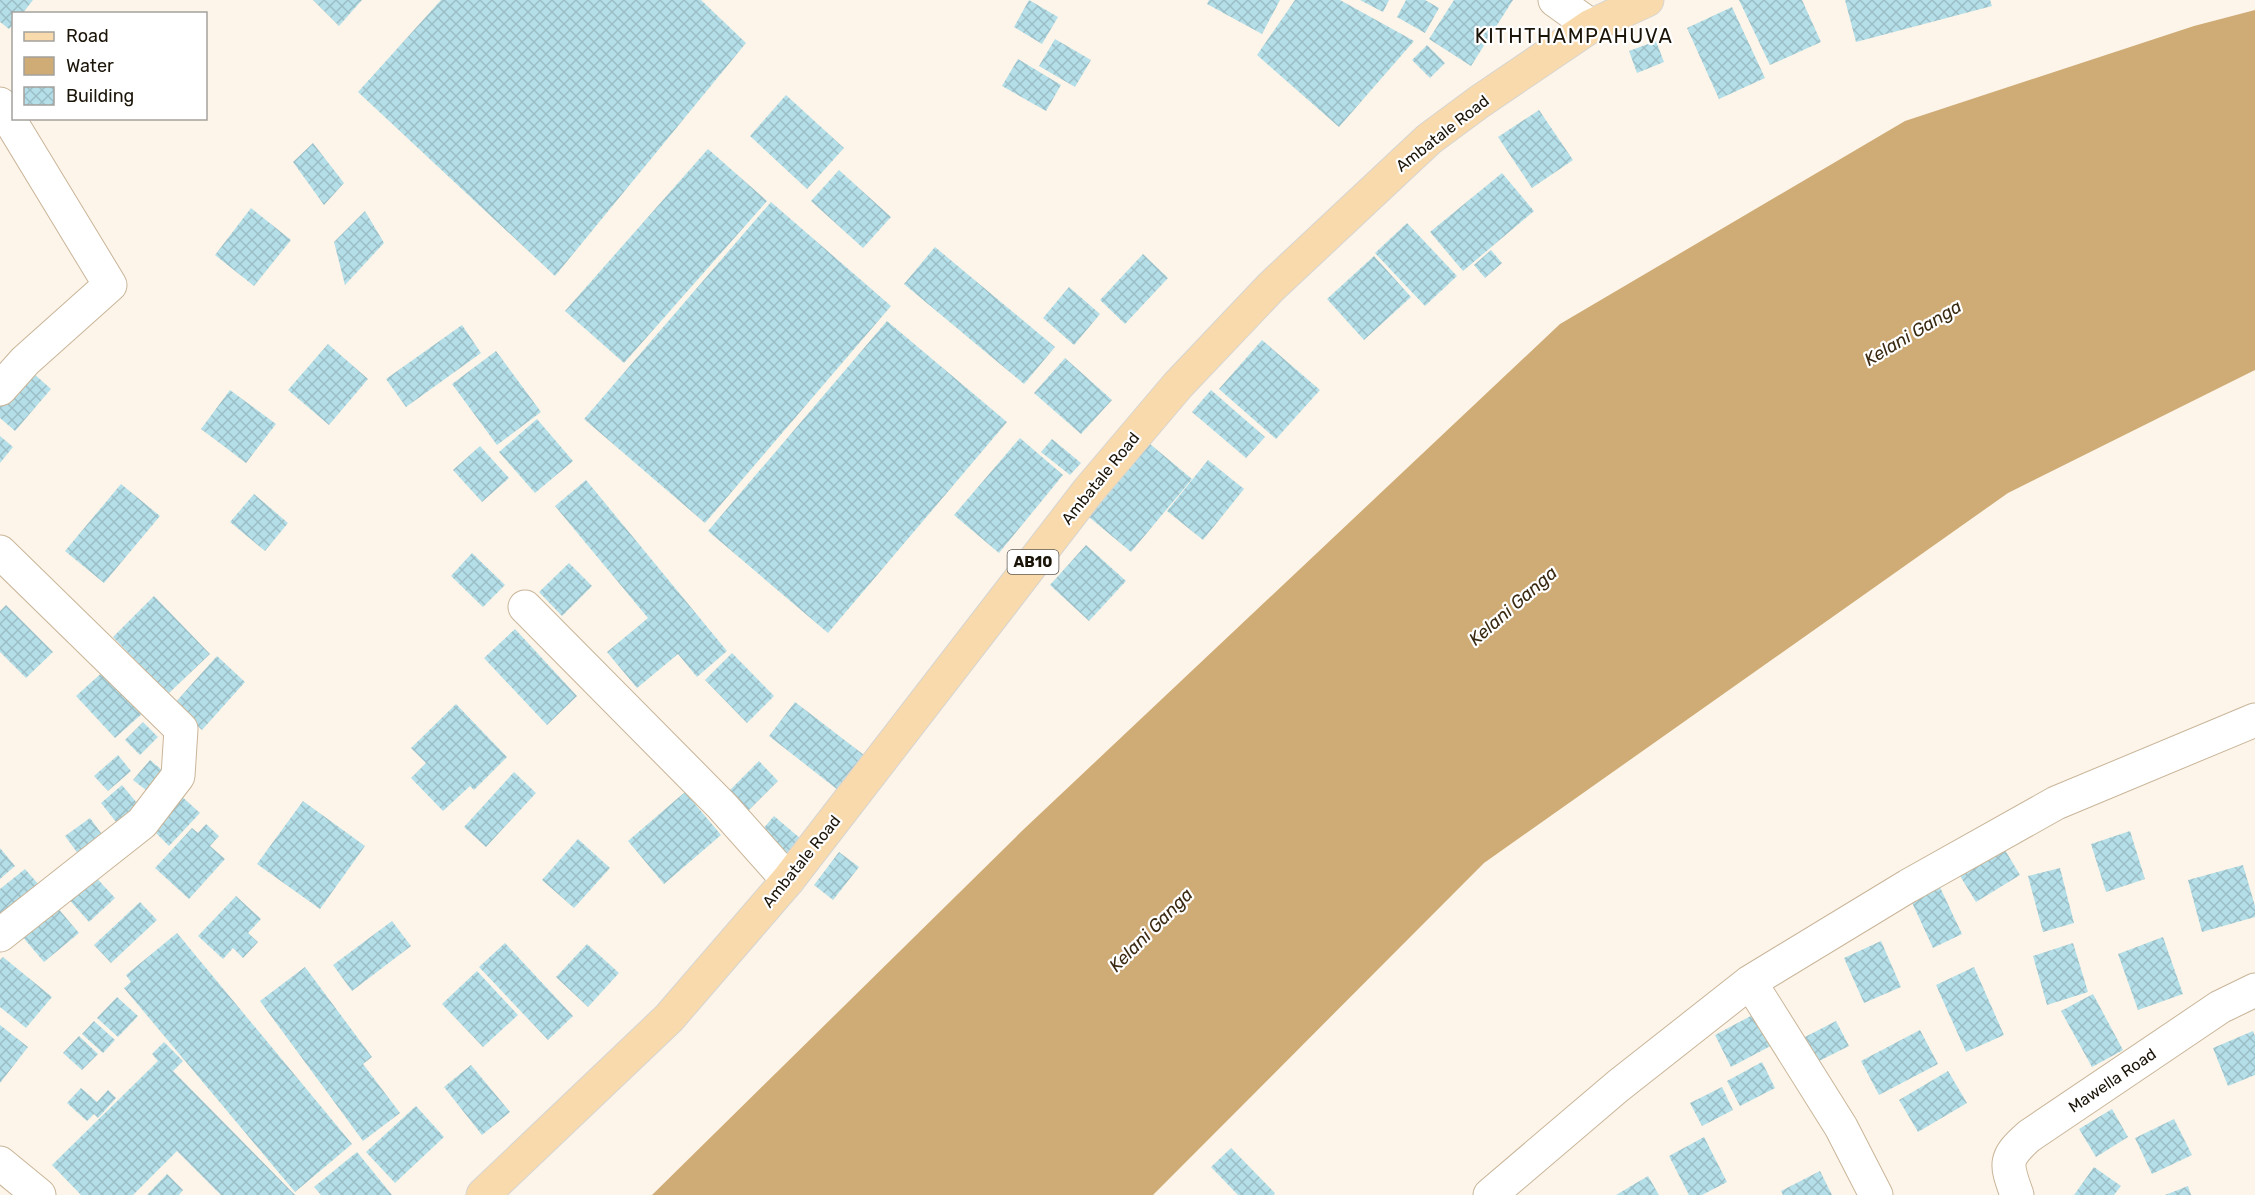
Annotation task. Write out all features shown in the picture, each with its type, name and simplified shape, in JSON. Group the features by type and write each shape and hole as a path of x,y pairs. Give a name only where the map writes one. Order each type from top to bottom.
{"main road":[{"name":"Ambatale Road","path":"483,1195 669,1018 788,880 1089,490 1178,385 1271,287 1430,139 1479,102 1591,27 1647,0"}],"street":[{"path":"1555,0 1591,27"},
{"path":"0,104 110,285 25,361 0,389"},
{"path":"0,552 181,729 178,776 142,823 0,935"},
{"path":"525,607 722,806 788,880"},
{"path":"1490,1195 1618,1086 1750,982 1908,886 2056,803 2255,720"},
{"path":"1750,982 1841,1127 1876,1195"},
{"name":"Mawella Road","path":"2017,1195 2008,1170 2012,1151 2029,1136 2220,1007 2255,990"},
{"path":"0,1163 39,1195"}],"water":[{"name":"Kelani Ganga","path":"2255,10 2255,370 2008,493 1484,863 1153,1195 652,1195 1024,829 1560,324 1905,121 2194,26"}],"building":[{"path":"0,0 33,0 24,12 12,12 12,26 9,29 0,22"},
{"path":"313,0 362,0 339,26"},
{"path":"441,0 701,0 746,43 555,276 358,92"},
{"path":"1029,0 1058,17 1042,44 1014,27"},
{"path":"1209,0 1280,0 1262,34 1207,4"},
{"path":"1295,0 1340,0 1414,41 1339,127 1257,55"},
{"path":"1360,0 1389,0 1383,12"},
{"path":"1406,0 1425,0 1439,8 1425,33 1397,17"},
{"path":"1454,0 1513,0 1471,66 1429,39"},
{"path":"1739,0 1802,0 1821,42 1770,65"},
{"path":"1845,0 1990,0 1992,6 1856,42"},
{"path":"1732,7 1765,78 1719,99 1687,28"},
{"path":"1055,39 1091,60 1075,87 1039,66"},
{"path":"1656,41 1664,62 1637,73 1629,51"},
{"path":"1427,45 1445,63 1430,78 1412,60"},
{"path":"1018,59 1061,85 1046,111 1002,86"},
{"path":"786,95 844,148 807,189 750,136"},
{"path":"1539,110 1573,160 1532,188 1498,137"},
{"path":"313,143 344,183 324,205 293,162"},
{"path":"708,149 767,201 624,363 565,311"},
{"path":"839,170 891,217 863,248 811,201"},
{"path":"1502,173 1534,211 1463,271 1430,232"},
{"path":"771,202 891,306 705,523 584,419"},
{"path":"251,208 291,240 254,286 215,255"},
{"path":"365,211 384,243 345,285 334,242"},
{"path":"1407,223 1457,276 1425,306 1375,253"},
{"path":"935,247 1055,347 1024,384 904,284"},
{"path":"1491,250 1502,263 1485,278 1474,265"},
{"path":"1143,254 1168,278 1125,324 1100,300"},
{"path":"1374,256 1411,297 1364,340 1327,299"},
{"path":"1069,287 1100,314 1074,345 1043,318"},
{"path":"887,321 1007,422 828,633 708,531"},
{"path":"462,325 481,353 406,407 386,379"},
{"path":"1262,340 1320,390 1276,439 1219,389"},
{"path":"328,344 368,379 329,425 288,390"},
{"path":"496,351 541,412 497,445 452,384"},
{"path":"1065,358 1112,400 1081,434 1034,393"},
{"path":"24,365 51,389 15,431 0,418 0,393"},
{"path":"230,390 276,424 246,463 201,429"},
{"path":"1211,390 1265,437 1246,458 1192,412"},
{"path":"537,419 573,461 535,493 499,452"},
{"path":"0,436 13,447 0,463"},
{"path":"1020,438 1063,475 999,553 954,515"},
{"path":"1052,439 1081,463 1070,475 1041,452"},
{"path":"1150,444 1192,479 1131,552 1089,517"},
{"path":"480,446 509,478 482,502 453,470"},
{"path":"1208,460 1244,489 1203,540 1167,511"},
{"path":"586,480 727,651 697,677 678,654 637,688 607,652 648,618 555,506"},
{"path":"121,484 160,516 104,583 65,551"},
{"path":"254,494 288,523 265,551 230,522"},
{"path":"1086,545 1126,581 1089,621 1050,585"},
{"path":"472,553 505,585 483,607 451,576"},
{"path":"569,563 592,586 562,616 539,592"},
{"path":"154,596 210,654 168,694 113,637"},
{"path":"6,605 53,652 26,678 0,652 0,611"},
{"path":"515,629 577,696 547,725 484,658"},
{"path":"732,653 774,696 747,723 705,680"},
{"path":"217,656 245,682 202,730 174,704"},
{"path":"106,669 144,712 115,738 76,696"},
{"path":"795,702 864,755 838,790 769,736"},
{"path":"456,704 507,757 474,790 470,786 443,811 411,778 426,763 411,748"},
{"path":"143,722 158,737 140,755 125,740"},
{"path":"118,755 131,771 108,791 94,776"},
{"path":"150,760 168,775 151,794 133,780"},
{"path":"759,761 778,781 747,812 728,792"},
{"path":"514,772 536,793 486,847 464,827"},
{"path":"122,785 142,809 120,827 101,803"},
{"path":"685,792 721,835 664,884 628,841"},
{"path":"179,794 200,813 169,846 149,826"},
{"path":"303,801 365,846 320,909 257,864"},
{"path":"774,816 801,839 783,861 755,838"},
{"path":"90,818 104,837 79,855 65,836"},
{"path":"206,824 219,836 210,846 225,859 189,899 155,868 192,828 198,833"},
{"path":"2130,831 2145,879 2106,892 2091,844"},
{"path":"578,839 610,868 574,908 542,880"},
{"path":"2002,845 2020,875 1976,902 1957,871"},
{"path":"0,848 15,866 0,879"},
{"path":"839,852 859,867 833,900 814,885"},
{"path":"2243,865 2255,906 2255,917 2202,932 2188,880"},
{"path":"2060,868 2074,923 2043,932 2028,876"},
{"path":"25,869 39,885 2,916 0,889"},
{"path":"91,872 115,898 89,922 65,895"},
{"path":"1938,883 1962,934 1933,948 1909,896"},
{"path":"236,896 261,919 248,933 258,942 243,958 233,948 223,959 198,936"},
{"path":"140,902 157,920 111,963 94,945"},
{"path":"56,906 79,933 44,962 21,935"},
{"path":"392,921 411,946 352,991 333,965"},
{"path":"177,933 352,1144 295,1192 124,988 131,982 126,975"},
{"path":"2163,937 2183,994 2138,1010 2118,954"},
{"path":"1881,941 1901,987 1864,1003 1844,958"},
{"path":"505,943 573,1016 548,1040 479,967"},
{"path":"2073,943 2088,992 2047,1005 2033,956"},
{"path":"587,944 619,973 588,1007 556,977"},
{"path":"3,957 52,997 26,1028 0,1007 0,960"},
{"path":"305,967 372,1057 363,1064 400,1113 363,1141 260,1001"},
{"path":"1974,967 2004,1035 1966,1052 1936,985"},
{"path":"477,971 518,1015 483,1047 442,1004"},
{"path":"2093,994 2123,1050 2092,1067 2061,1011"},
{"path":"117,997 138,1016 118,1037 97,1018"},
{"path":"1762,1010 1778,1042 1731,1067 1715,1035"},
{"path":"94,1021 115,1040 103,1053 82,1034"},
{"path":"1836,1021 1849,1046 1817,1062 1805,1037"},
{"path":"0,1025 28,1047 0,1083"},
{"path":"1920,1030 1938,1064 1879,1095 1861,1061"},
{"path":"2253,1031 2255,1075 2228,1086 2213,1048"},
{"path":"79,1036 98,1054 82,1070 63,1053"},
{"path":"164,1042 183,1061 173,1071 295,1195 221,1195 177,1151 133,1195 81,1195 52,1165 158,1061 152,1054"},
{"path":"1762,1062 1775,1088 1740,1106 1727,1081"},
{"path":"471,1065 510,1112 482,1135 444,1087"},
{"path":"1948,1071 1967,1103 1918,1132 1899,1100"},
{"path":"1722,1087 1733,1110 1702,1126 1690,1103"},
{"path":"81,1088 97,1102 108,1090 116,1098 98,1118 94,1114 87,1121 67,1103"},
{"path":"416,1106 444,1137 395,1183 366,1152"},
{"path":"2112,1109 2128,1137 2096,1157 2079,1129"},
{"path":"2174,1119 2192,1155 2152,1174 2135,1138"},
{"path":"1704,1137 1727,1182 1702,1195 1689,1195 1669,1156"},
{"path":"1231,1148 1275,1193 1274,1195 1238,1195 1211,1167"},
{"path":"357,1152 392,1195 321,1195 314,1187"},
{"path":"2094,1167 2121,1186 2114,1195 2074,1195"},
{"path":"1820,1171 1832,1195 1783,1195 1781,1191"},
{"path":"167,1174 183,1190 179,1195 147,1195"},
{"path":"1648,1176 1659,1195 1616,1195"},
{"path":"2188,1186 2191,1195 2165,1195"}],"district":[{"name":"KITHTHAMPAHUVA","path":"1574,36"}]}
